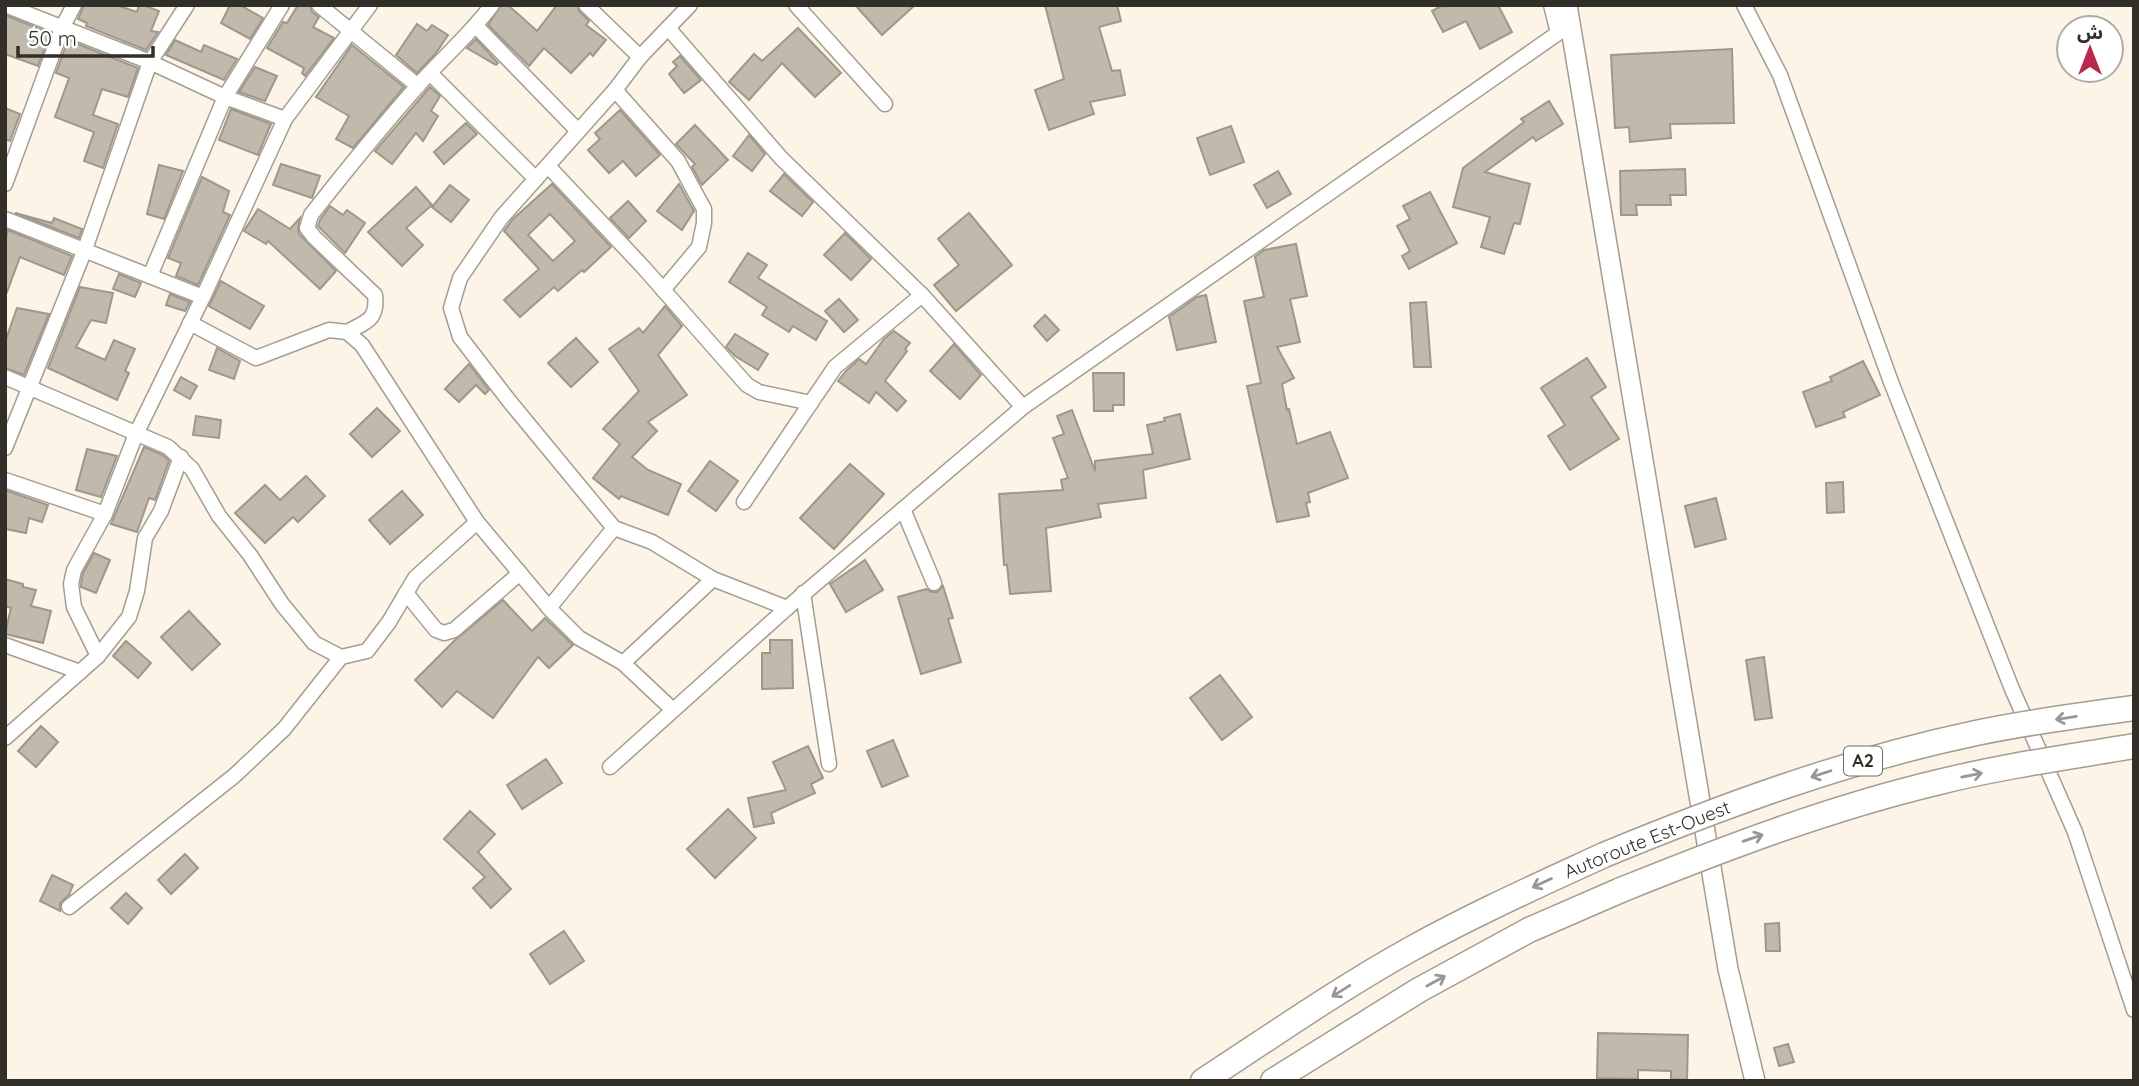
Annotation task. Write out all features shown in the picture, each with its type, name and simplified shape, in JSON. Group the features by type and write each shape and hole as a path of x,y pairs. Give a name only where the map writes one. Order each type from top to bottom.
{"highway":[{"name":"Autoroute Est-Ouest","path":"1203,1081 1345,988 1412,948 1500,902 1604,855 1758,794 1857,763 1976,733 2134,708"},
{"name":"Autoroute Est-Ouest","path":"1273,1081 1419,990 1529,930 1735,845 1832,812 1940,782 2134,746"}],"main road":[{"path":"1565,21 1728,969 1755,1081"}],"street":[{"path":"5,5 150,62 225,97 285,119"},
{"path":"5,184 62,28 74,5"},
{"path":"5,448 84,252 150,62 187,5"},
{"path":"150,276 225,97 282,5"},
{"path":"319,5 418,86"},
{"path":"98,656 74,607 71,584 74,570 105,513 136,434 285,119 370,5"},
{"path":"190,323 256,358 329,330 347,332 371,320 377,308 375,295 307,228 311,215 371,139 476,26 492,5"},
{"path":"586,5 640,57"},
{"path":"690,5 640,57 615,90 500,218 460,278 451,308 460,338 614,528 652,542 713,579 787,608"},
{"path":"796,5 885,104"},
{"path":"610,767 803,593 1023,407 1565,21 1551,5"},
{"path":"1744,5 1780,75 1896,395 2012,689 2075,832 2134,1010"},
{"path":"476,26 578,131"},
{"path":"669,29 781,158 922,295 1023,407"},
{"path":"430,73 536,178"},
{"path":"615,90 678,161 704,209 699,247 663,290"},
{"path":"548,166 747,385 759,392 811,403"},
{"path":"5,219 203,297"},
{"path":"744,502 835,367 922,295"},
{"path":"347,332 362,345 477,523 549,608 579,638 623,663 673,710"},
{"path":"5,377 168,447 181,457 192,469 219,516 298,623 314,643 341,657"},
{"path":"5,738 98,656 129,617 137,591 145,538 161,511 181,457"},
{"path":"5,480 105,513"},
{"path":"903,509 933,583"},
{"path":"69,907 234,776 284,729 341,657 367,651 389,622 415,578 477,523"},
{"path":"549,608 614,528"},
{"path":"406,593 436,630 444,633 454,630 520,573"},
{"path":"623,663 713,579"},
{"path":"803,593 829,764"},
{"path":"5,645 80,671"}],"building":[{"path":"84,5 116,5 137,12 139,5 143,5 159,11 151,31 158,32 146,50 86,26 87,23 78,19"},
{"path":"230,5 240,5 263,18 250,39 221,23"},
{"path":"298,5 310,5 312,12 319,17 313,27 334,38 305,76 302,73 304,68 267,48 283,22 287,23"},
{"path":"501,5 508,5 537,31 557,5 577,5 589,21 586,25 606,40 593,56 590,53 571,73 544,48 529,66 488,25"},
{"path":"855,5 915,5 882,35"},
{"path":"1045,5 1117,5 1121,21 1099,27 1112,71 1120,70 1125,95 1090,102 1094,114 1049,130 1035,90 1064,79"},
{"path":"1443,5 1498,5 1512,32 1480,49 1466,21 1443,32 1432,11"},
{"path":"5,15 50,33 38,66 5,54"},
{"path":"417,24 427,31 432,25 448,35 417,73 396,55"},
{"path":"798,28 841,73 815,97 782,63 749,100 729,82 754,54 762,61"},
{"path":"476,39 498,63 496,65 467,48"},
{"path":"68,40 138,68 128,97 102,89 93,115 118,124 103,168 84,161 94,132 55,117 69,78 56,73"},
{"path":"175,40 201,52 204,45 237,59 224,80 166,55"},
{"path":"352,45 404,87 353,148 336,139 349,116 316,97"},
{"path":"1732,49 1734,123 1670,124 1671,138 1630,142 1629,127 1615,128 1611,55"},
{"path":"680,56 701,80 684,93 669,74 677,66 673,62"},
{"path":"255,67 277,76 265,101 239,92"},
{"path":"430,87 440,96 431,111 438,116 423,141 416,133 392,164 375,151"},
{"path":"1549,101 1563,124 1536,141 1533,137 1485,172 1530,184 1520,224 1514,223 1504,254 1481,247 1490,217 1453,207 1463,168 1524,122 1521,119"},
{"path":"5,108 20,114 10,141 5,139"},
{"path":"231,109 271,124 258,155 219,140"},
{"path":"620,110 660,155 636,176 623,161 609,173 588,150 600,139 595,133"},
{"path":"466,123 477,134 444,164 434,152"},
{"path":"695,125 728,160 702,185 692,167 695,164 676,144"},
{"path":"1231,126 1244,162 1210,175 1197,138"},
{"path":"749,135 765,154 752,171 733,156"},
{"path":"281,164 320,176 312,198 273,185"},
{"path":"159,165 183,171 164,219 147,214"},
{"path":"1685,169 1686,195 1670,195 1671,205 1636,205 1637,215 1621,215 1620,171"},
{"path":"1278,171 1291,194 1267,208 1254,185"},
{"path":"784,174 813,202 802,216 770,191"},
{"path":"202,177 229,191 223,212 230,215 198,285 176,276 181,263 168,258"},
{"path":"552,184 611,247 584,272 582,270 558,291 554,287 520,317 504,300 539,269 504,231 513,219","holes":["550,214 575,241 553,261 528,235"]},
{"path":"679,184 694,211 682,230 657,211"},
{"path":"450,185 469,200 451,222 432,207"},
{"path":"416,187 432,205 406,228 423,245 402,266 368,232"},
{"path":"1430,192 1457,243 1409,269 1402,256 1410,251 1397,226 1410,219 1403,206"},
{"path":"628,201 646,221 629,238 610,218"},
{"path":"330,206 343,215 347,210 365,223 345,253 318,226"},
{"path":"258,209 290,229 300,218 299,234 336,271 320,289 268,241 266,244 244,231"},
{"path":"15,213 52,223 54,218 82,229 79,238"},
{"path":"969,213 1012,265 956,311 934,285 959,265 938,239"},
{"path":"8,230 72,256 64,275 20,257 7,292 5,291 5,240"},
{"path":"845,233 871,259 851,280 824,255"},
{"path":"1296,244 1307,296 1290,299 1300,342 1277,347 1294,378 1282,384 1287,410 1289,409 1297,444 1330,432 1348,478 1308,493 1310,502 1306,503 1309,516 1277,522 1247,386 1261,383 1244,301 1264,297 1255,257 1264,250"},
{"path":"748,253 767,265 758,278 827,321 816,340 793,326 789,332 762,315 767,307 729,282"},
{"path":"119,274 141,283 135,297 113,289"},
{"path":"221,281 264,306 250,329 209,306"},
{"path":"80,287 113,293 106,323 91,320 76,347 105,360 114,340 135,349 125,371 129,373 117,400 48,368"},
{"path":"170,294 190,302 185,311 166,305"},
{"path":"1206,295 1216,342 1177,350 1169,317 1197,297"},
{"path":"839,299 858,320 844,332 825,311"},
{"path":"1426,302 1431,367 1414,367 1410,303"},
{"path":"665,306 682,326 658,355 687,395 648,422 657,431 632,457 648,470 681,484 668,515 621,496 619,499 593,478 620,444 603,429 639,391 609,349 639,328 643,333"},
{"path":"17,308 49,314 24,375 5,368 5,342"},
{"path":"1045,315 1059,330 1047,341 1034,326"},
{"path":"894,331 910,343 885,381 906,401 897,411 876,392 869,403 838,381 859,359 866,364 884,339"},
{"path":"735,334 768,354 758,370 726,347"},
{"path":"576,338 598,362 571,387 548,363"},
{"path":"954,344 981,375 960,399 930,371"},
{"path":"217,348 240,361 234,379 209,370"},
{"path":"1587,358 1606,387 1591,397 1619,439 1570,470 1548,436 1565,425 1541,388"},
{"path":"1863,361 1880,395 1843,412 1845,417 1816,427 1803,392 1832,381 1830,377"},
{"path":"469,364 489,390 485,394 476,385 459,402 445,389"},
{"path":"1093,373 1124,373 1124,405 1113,405 1113,411 1094,411"},
{"path":"181,377 197,386 190,399 174,390"},
{"path":"377,408 400,431 372,457 350,434"},
{"path":"1072,410 1095,471 1095,461 1153,454 1147,425 1180,414 1190,459 1143,470 1146,498 1098,504 1101,517 1046,528 1051,591 1010,594 1007,565 1004,565 999,494 1063,490 1061,480 1068,478 1053,438 1064,434 1057,416"},
{"path":"196,416 221,420 219,438 193,435"},
{"path":"144,447 163,455 169,461 155,500 149,498 137,532 111,524"},
{"path":"87,449 117,456 101,497 76,490"},
{"path":"710,461 738,481 716,511 688,491"},
{"path":"850,464 884,494 834,549 800,518"},
{"path":"306,476 325,496 298,522 293,517 265,543 235,513 265,485 280,500"},
{"path":"1843,482 1844,512 1827,513 1826,483"},
{"path":"5,490 48,505 42,522 29,518 26,533 5,529"},
{"path":"402,491 423,515 390,544 369,520"},
{"path":"1716,498 1726,539 1695,547 1685,506"},
{"path":"94,553 110,560 96,593 81,587 83,573"},
{"path":"865,560 883,590 846,612 830,584"},
{"path":"5,579 36,590 31,606 51,611 43,643 5,634 11,608 5,606"},
{"path":"943,586 953,618 948,619 961,662 921,674 898,597 926,589 937,592"},
{"path":"503,600 532,631 545,618 573,645 549,668 538,657 493,718 457,691 442,707 415,680 455,640"},
{"path":"189,611 220,644 192,670 161,637"},
{"path":"770,640 792,640 793,688 762,689 762,653 770,653"},
{"path":"126,641 151,663 138,678 113,656"},
{"path":"1764,657 1772,718 1755,720 1746,660"},
{"path":"1220,675 1252,717 1222,740 1190,698"},
{"path":"41,726 58,742 36,767 18,751"},
{"path":"893,740 908,776 882,787 867,751"},
{"path":"808,746 823,778 811,784 815,793 771,813 774,823 754,827 748,798 786,790 773,762"},
{"path":"546,759 562,783 522,809 507,785"},
{"path":"728,809 756,838 715,878 687,849"},
{"path":"470,811 495,834 478,852 511,889 491,908 473,888 485,877 444,839"},
{"path":"185,854 198,868 171,894 158,880"},
{"path":"52,875 73,885 69,895 60,903 60,911 40,901"},
{"path":"126,893 142,908 128,924 111,908"},
{"path":"1779,923 1780,951 1766,951 1765,924"},
{"path":"564,931 584,961 550,984 530,954"},
{"path":"1598,1033 1688,1035 1687,1080 1671,1079 1671,1071 1638,1070 1638,1079 1597,1078"},
{"path":"1788,1044 1794,1062 1779,1066 1774,1048"}]}
